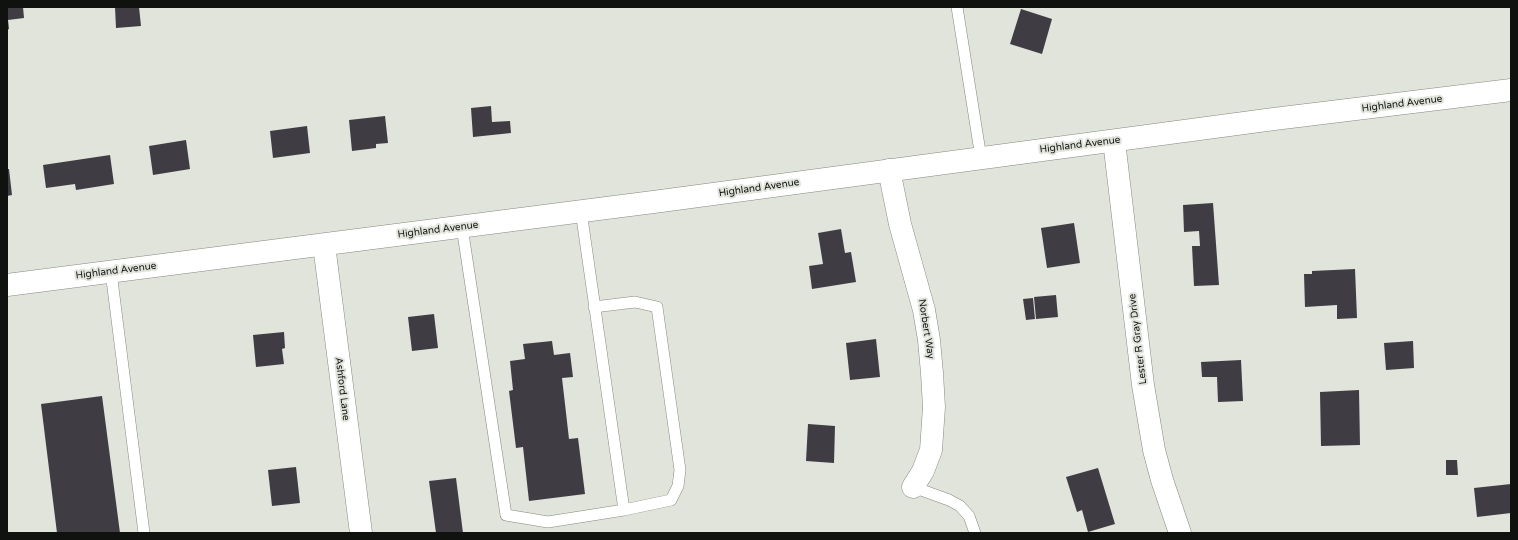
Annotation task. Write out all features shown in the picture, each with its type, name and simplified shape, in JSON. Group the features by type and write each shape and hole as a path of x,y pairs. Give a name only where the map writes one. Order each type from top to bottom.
{"main road":[{"name":"Highland Avenue","path":"7,285 462,227 1274,119 1511,90"},
{"name":"Lester R Gray Drive","path":"1114,141 1143,385 1154,450 1180,533"},
{"name":"Norbert Way","path":"889,170 900,224 924,310 932,373 934,430 931,450 923,471 913,487"},
{"name":"Ashford Lane","path":"324,245 361,533"}],"lane":[{"path":"957,7 981,158"},
{"path":"581,211 624,510"},
{"path":"462,227 506,515 548,522 624,510 671,500 678,486 680,470 657,307 635,302 594,307"},
{"path":"112,272 144,533"},
{"path":"913,487 949,500 960,506 969,516 975,533"}],"building":[{"path":"7,7 23,7 24,18 8,20 9,29 7,30"},
{"path":"115,7 139,7 141,26 116,28"},
{"path":"1021,9 1052,19 1042,54 1010,44"},
{"path":"491,106 492,122 510,121 511,133 473,137 471,108"},
{"path":"385,116 388,143 376,144 376,148 352,151 349,120"},
{"path":"307,126 310,153 273,158 270,131"},
{"path":"186,140 190,169 153,175 149,146"},
{"path":"110,155 114,184 76,190 75,184 46,188 43,165"},
{"path":"7,169 9,169 12,195 7,196"},
{"path":"1213,203 1219,285 1194,286 1192,246 1200,246 1199,231 1184,232 1183,205"},
{"path":"1074,223 1080,263 1047,268 1041,228"},
{"path":"841,229 845,253 851,252 856,282 812,289 809,266 823,264 818,233"},
{"path":"1355,269 1357,318 1337,319 1337,305 1305,307 1304,274 1312,274 1312,271"},
{"path":"1056,295 1058,317 1036,319 1034,297"},
{"path":"1033,298 1035,319 1026,320 1023,299"},
{"path":"434,314 438,348 412,351 408,317"},
{"path":"284,332 285,348 282,349 284,364 256,367 253,335"},
{"path":"876,339 880,377 850,380 846,343"},
{"path":"552,341 554,355 570,353 573,377 562,378 569,439 578,438 585,494 529,501 523,447 516,448 509,391 513,390 510,361 525,359 523,344"},
{"path":"1413,341 1414,368 1386,370 1384,343"},
{"path":"1241,360 1243,401 1218,402 1217,377 1202,377 1201,362"},
{"path":"1359,390 1360,445 1321,446 1320,392"},
{"path":"102,396 120,533 57,533 41,404"},
{"path":"808,424 835,426 834,463 806,461"},
{"path":"1446,460 1457,460 1458,475 1446,475"},
{"path":"296,467 300,503 272,506 268,470"},
{"path":"1098,468 1115,524 1088,532 1082,510 1077,512 1066,477"},
{"path":"456,478 463,533 436,533 429,481"},
{"path":"1511,484 1511,513 1477,517 1474,488"}]}
